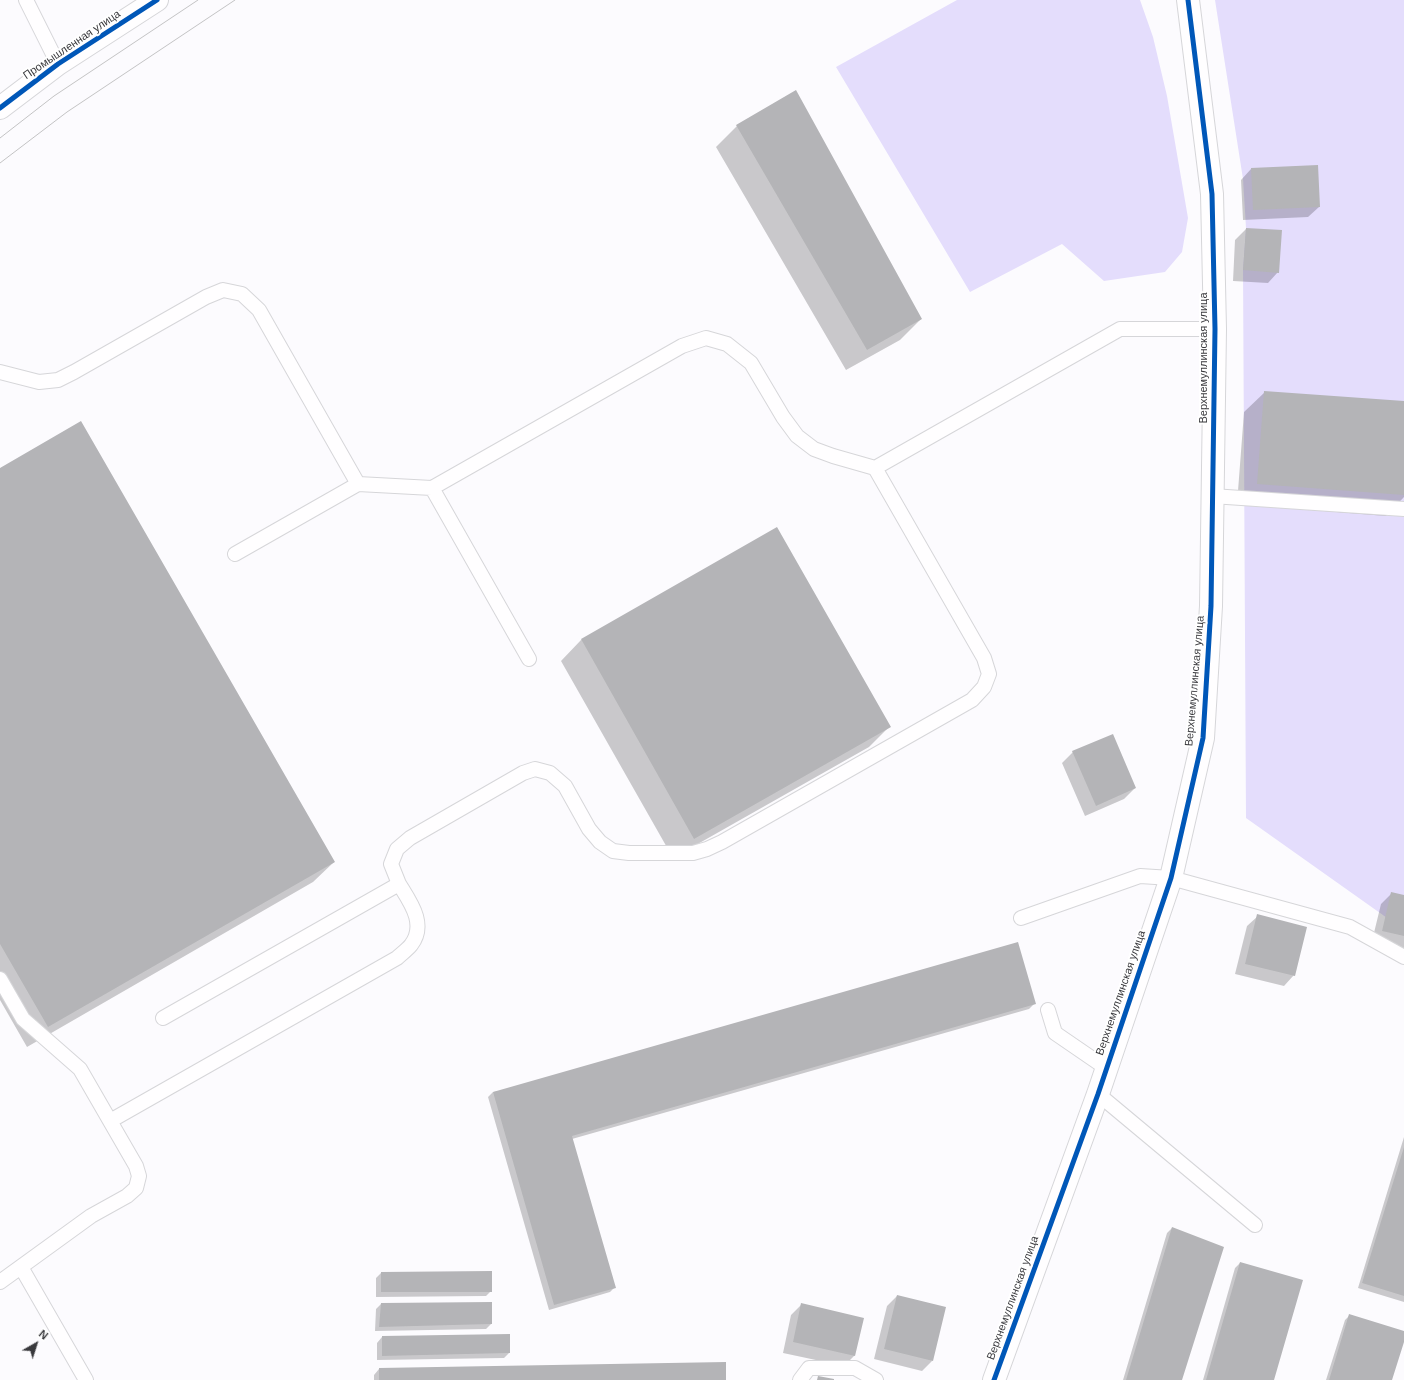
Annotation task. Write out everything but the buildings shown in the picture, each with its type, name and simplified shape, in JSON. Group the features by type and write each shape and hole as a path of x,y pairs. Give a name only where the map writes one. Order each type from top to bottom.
{"street":[{"name":"Промышленная улица","path":"0,108 58,64 157,0"},
{"name":"Верхнемуллинская улица","path":"994,1380 1098,1094 1170,878 1202,738 1211,606 1215,329 1212,194 1188,0"}],"lane":[{"path":"26,0 58,64"},
{"path":"0,372 39,382 58,380 206,297 223,290 242,294 259,310 358,484"},
{"path":"875,468 1120,329 1215,329"},
{"path":"110,1121 397,958 412,944 419,926 413,908 399,884 391,864 397,849 410,838 523,773 535,769 550,772 565,786 589,828 600,842 613,851 629,853 693,853 707,850 722,842 972,700 984,687 989,674 984,658 875,468 814,449 802,440 782,417 752,363 727,344 706,338 682,346 432,488 358,484 235,554"},
{"path":"432,488 529,659"},
{"path":"1212,496 1404,508"},
{"path":"1021,918 1140,876 1170,878 1350,927 1404,957"},
{"path":"163,1018 399,884"},
{"path":"0,979 23,1019 80,1069 136,1166 139,1176 136,1188 127,1196 91,1216 0,1282"},
{"path":"1048,1010 1055,1033 1106,1068"},
{"path":"1098,1094 1255,1225"},
{"path":"21,1267 86,1380"},
{"path":"800,1380 809,1368 855,1368 876,1380"}],"shaded area":[{"path":"957,0 1140,0 1153,37 1167,96 1188,218 1182,252 1165,272 1104,281 1062,244 970,292 836,67"},
{"path":"1215,0 1404,0 1404,930 1246,818 1243,270 1246,228 1243,179"}],"tram line":[{"path":"0,138 54,96 198,0"},
{"path":"0,163 67,112 235,0"}],"cycle path":[{"path":"0,108 58,64 157,0"},
{"path":"994,1380 1098,1094 1171,878 1203,738 1211,606 1215,329 1212,194 1188,0"}]}
